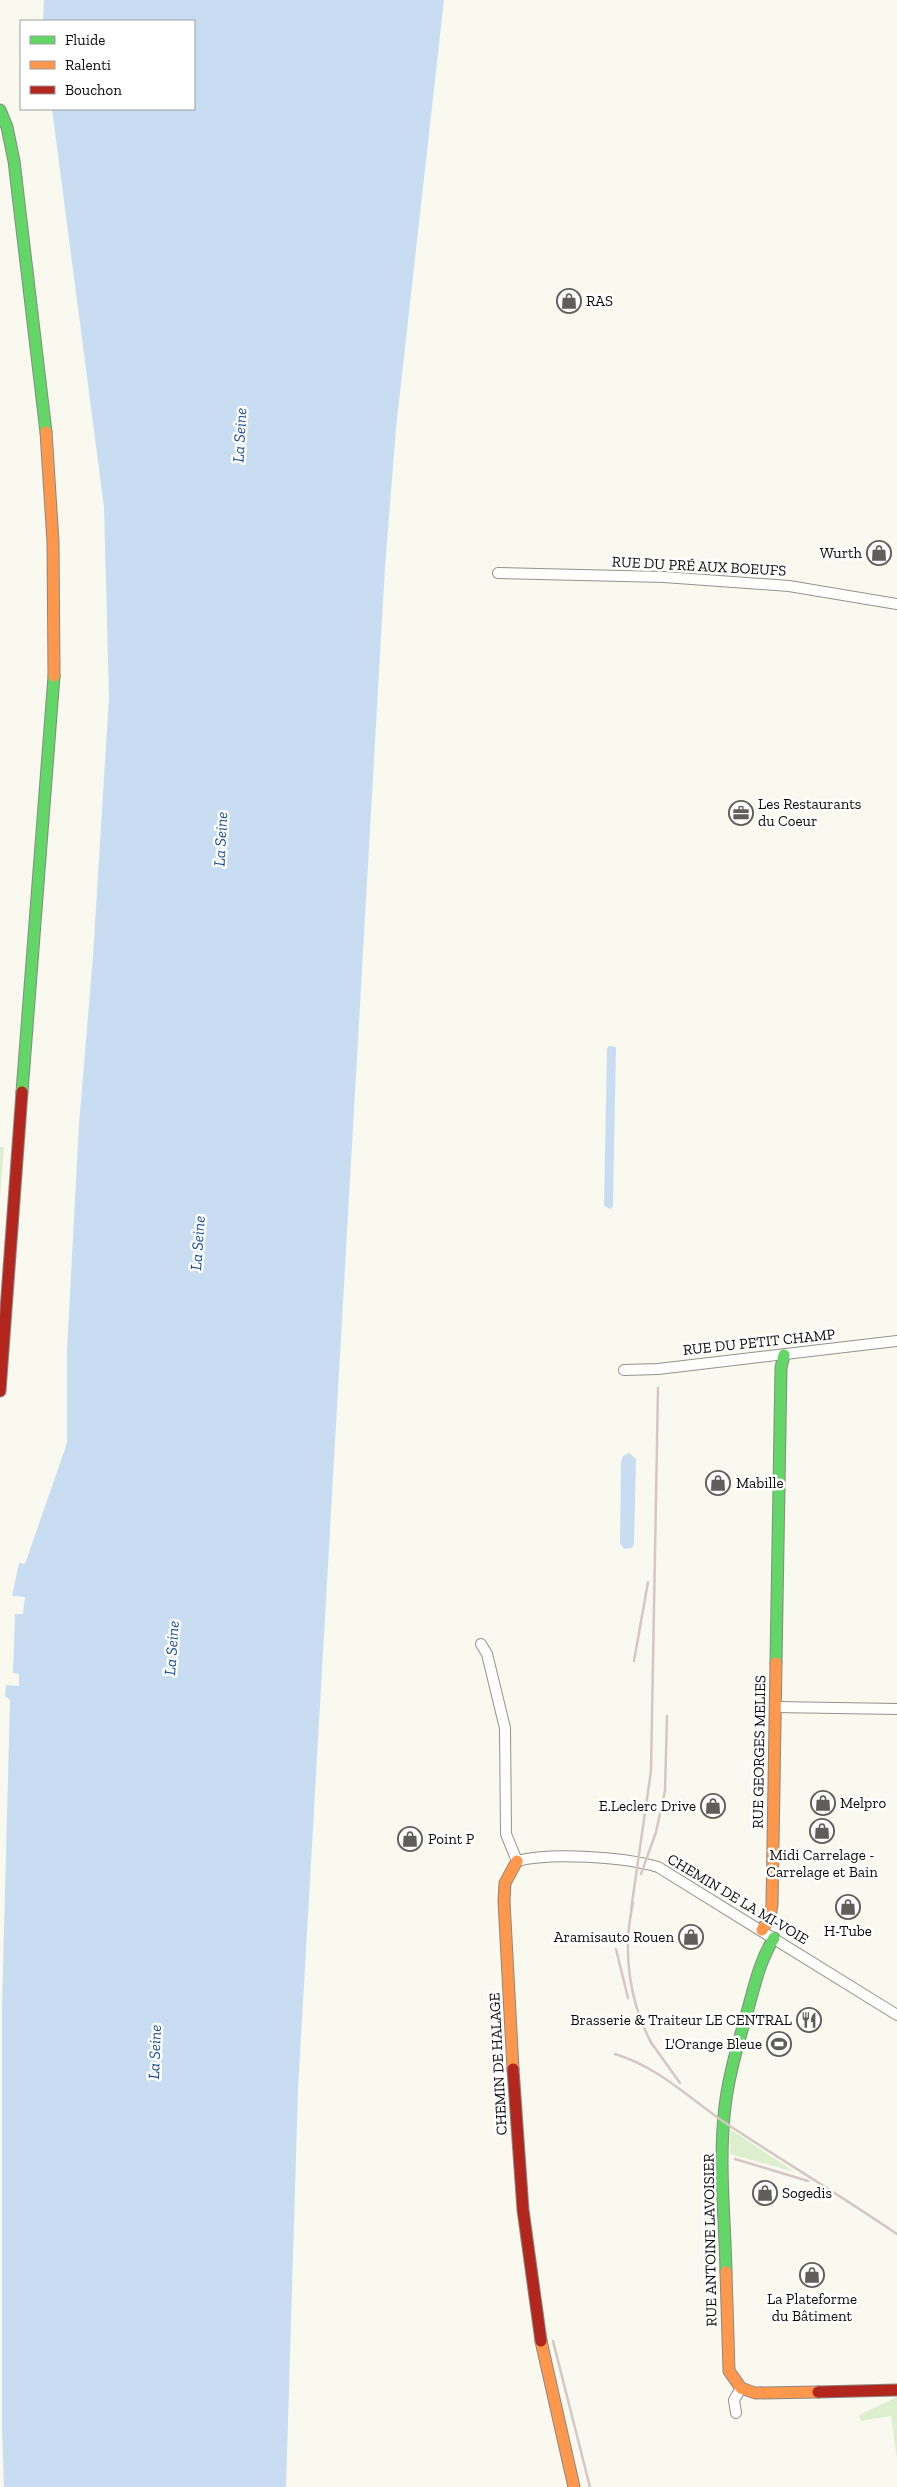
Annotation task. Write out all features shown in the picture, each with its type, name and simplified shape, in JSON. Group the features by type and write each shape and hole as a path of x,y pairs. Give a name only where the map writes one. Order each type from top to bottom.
{"street":[{"path":"0,110 7,127 14,162 47,425 54,517 56,618 0,1391"},
{"path":"0,128 14,162"},
{"name":"RUE DU PRÉ AUX BOEUFS","path":"498,573 664,577 772,585 897,604"},
{"name":"RUE DU PETIT CHAMP","path":"624,1370 658,1369 897,1341"},
{"name":"RUE GEORGES MELIES","path":"762,1930 770,1917 772,1905 781,1368 784,1355"},
{"path":"481,1644 487,1654 505,1728 506,1834 517,1861"},
{"path":"775,1707 897,1709"},
{"name":"CHEMIN DE LA MI-VOIE","path":"517,1861 543,1857 624,1859 645,1863 669,1873 897,2015"},
{"name":"CHEMIN DE HALAGE","path":"517,1861 505,1883 504,1901 516,2131 536,2312 546,2366 574,2487"},
{"name":"RUE ANTOINE LAVOISIER","path":"741,2388 732,2378 728,2364 722,2134 724,2106 728,2077 760,1967 774,1938"},
{"path":"736,2413 734,2400 741,2388 763,2393 897,2390"}],"green space":[{"path":"0,1147 4,1147 0,1199"},
{"path":"730,2129 795,2172 730,2154"},
{"path":"897,2397 897,2459 891,2416 861,2421 859,2415"}],"water":[{"name":"La Seine","path":"44,0 444,0 396,428 385,567 298,2090 286,2487 4,2487 2,2429 2,2006 10,1700 5,1696 6,1685 19,1686 19,1674 13,1673 15,1614 23,1614 25,1597 12,1596 19,1563 25,1564 67,1443 67,1350 79,1125 93,956 109,697 104,507 52,110 195,110 195,20 43,20"},
{"path":"609,1046 616,1047 613,1206 611,1209 604,1206 607,1049"},
{"path":"629,1453 636,1459 634,1544 632,1548 624,1549 620,1543 621,1462 623,1456"}],"railway":[{"path":"631,1910 651,1771 658,1388"},
{"path":"634,1661 648,1582"},
{"path":"641,1874 656,1832 665,1791 667,1716"},
{"path":"633,1903 628,1940 630,1976 638,2012 653,2046"},
{"path":"616,1949 628,1998"},
{"path":"650,2041 680,2083"},
{"path":"615,2054 659,2075 724,2122 897,2234"},
{"path":"735,2159 808,2181"},
{"path":"553,2341 590,2487"}],"traffic: fast":[{"path":"0,110 7,127 14,161 46,432"},
{"path":"22,1092 54,676"},
{"path":"776,1663 781,1368 784,1355"},
{"path":"726,2272 722,2155 725,2103 733,2062 761,1964 774,1938"}],"traffic: slow":[{"path":"46,432 53,542 54,676"},
{"path":"762,1930 770,1917 772,1905 776,1663"},
{"path":"513,2069 504,1901 505,1883 517,1861"},
{"path":"726,2272 729,2371 741,2388 755,2393 818,2392"},
{"path":"541,2341 574,2487"}],"traffic: jam":[{"path":"0,1391 22,1092"},
{"path":"513,2069 523,2210 541,2341"},
{"path":"818,2392 897,2390"}],"place":[{"name":"RAS","path":"569,301"},
{"name":"Wurth","path":"879,553"},
{"name":"Les Restaurants du Coeur","path":"741,813"},
{"name":"Mabille","path":"718,1483"},
{"name":"Melpro","path":"823,1803"},
{"name":"E.Leclerc Drive","path":"713,1806"},
{"name":"Midi Carrelage - Carrelage et Bain","path":"822,1831"},
{"name":"Point P","path":"410,1839"},
{"name":"H-Tube","path":"848,1907"},
{"name":"Aramisauto Rouen","path":"691,1937"},
{"name":"Brasserie & Traiteur LE CENTRAL","path":"809,2020"},
{"name":"L'Orange Bleue","path":"779,2044"},
{"name":"Sogedis","path":"765,2193"},
{"name":"La Plateforme du Bâtiment","path":"812,2275"}]}
